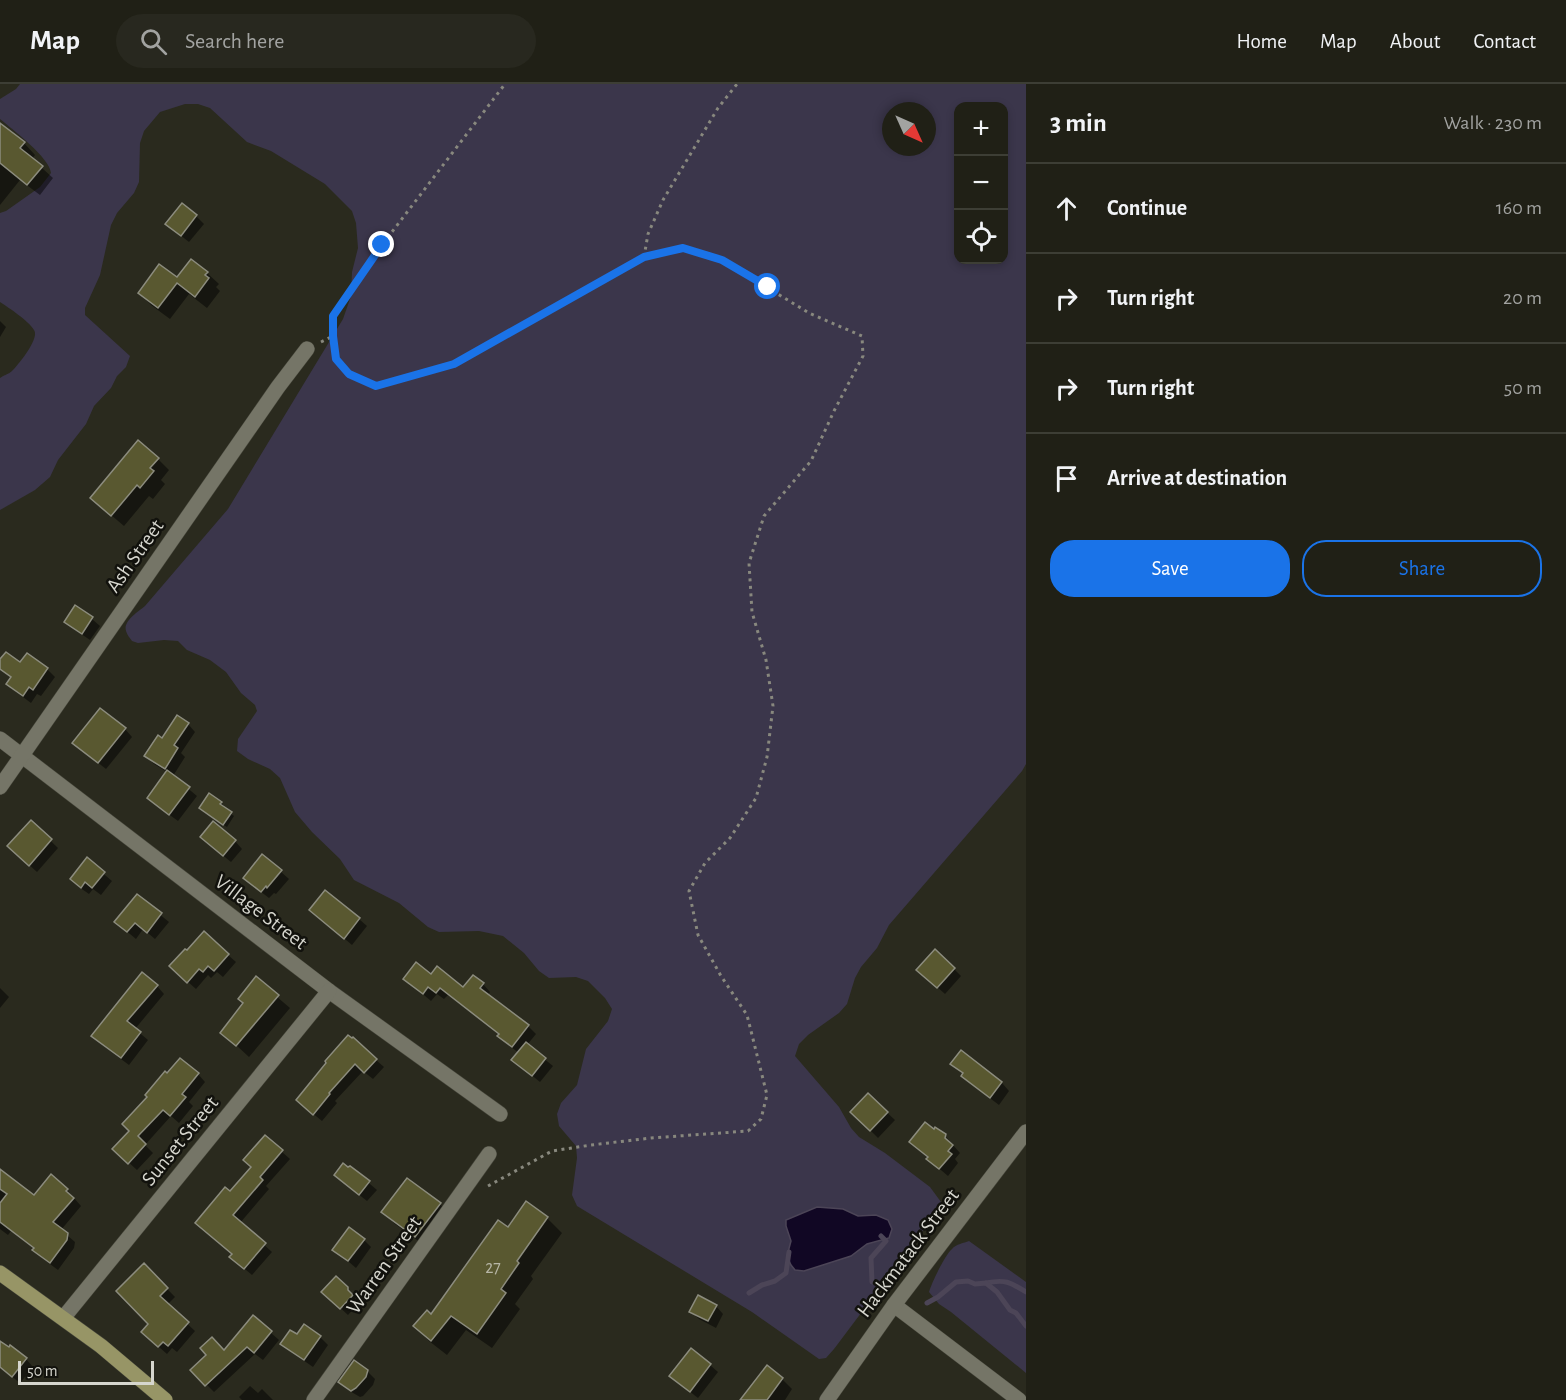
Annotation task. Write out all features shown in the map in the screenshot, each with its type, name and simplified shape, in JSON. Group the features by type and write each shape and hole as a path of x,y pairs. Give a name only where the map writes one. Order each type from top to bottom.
{"main road":[{"path":"0,1273 64,1317 165,1400"}],"street":[{"name":"Ash Street","path":"0,787 307,349"},
{"name":"Village Street","path":"0,739 329,991 500,1114"},
{"name":"Sunset Street","path":"64,1317 329,991"},
{"name":"Hackmatack Street","path":"827,1400 894,1305 1026,1132"},
{"name":"Warren Street","path":"314,1400 489,1154"},
{"path":"894,1305 1019,1400"}],"path":[{"path":"481,1190 552,1151 641,1139 748,1131 761,1119 767,1095 747,1016 698,935 689,891 705,863 730,838 756,798 767,757 773,706 766,660 752,612 749,563 764,516 812,461 834,411 863,356 862,336 809,312 722,260 683,248 644,257 454,364 376,386 349,374 336,359 333,316 382,245 505,84"},
{"path":"644,257 648,234 663,200 718,108 737,84"}],"shaded area":[{"path":"20,84 1026,84 1026,764 889,925 877,948 855,978 847,1004 799,1044 795,1056 839,1107 859,1137 885,1153 930,1187 941,1202 940,1208 826,1358 819,1359 752,1312 577,1206 572,1195 577,1158 576,1146 559,1126 557,1114 561,1103 577,1085 586,1049 608,1021 612,1009 605,998 588,981 576,977 549,978 503,936 479,931 439,932 428,927 399,903 354,880 340,859 295,812 280,778 270,769 237,751 238,739 257,711 255,705 241,693 226,672 210,660 187,650 178,641 138,643 132,641 126,632 129,620 145,606 228,509 343,319 351,296 352,272 358,248 356,223 352,211 325,184 271,151 247,142 210,108 198,104 185,104 160,112 144,131 140,143 139,182 134,193 117,213 111,225 100,275 85,308 85,315 130,356 126,367 94,406 86,424 58,460 50,477 35,490 0,510 0,378 11,372 19,363 32,345 35,334 28,323 0,302 0,213 40,187 51,173 38,152 0,119 0,99","holes":["843,1209 858,1216 877,1215 889,1238 867,1244 851,1256 795,1270 789,1256 791,1241"]},
{"path":"817,1207 843,1209 858,1216 876,1215 888,1220 892,1229 889,1238 867,1244 851,1256 804,1271 795,1270 787,1256 791,1241 786,1220"},
{"path":"969,1241 1026,1282 1026,1373 939,1304 929,1292 949,1252 956,1246"}],"building":[{"path":"0,123 25,142 20,148 43,166 27,185 0,163"},
{"path":"182,203 197,215 181,236 165,224"},
{"path":"191,259 208,272 205,275 209,278 195,297 177,283 158,308 138,293 159,264 177,277"},
{"path":"138,440 159,458 150,468 154,471 140,488 137,485 111,516 90,498"},
{"path":"75,605 93,617 82,634 64,622"},
{"path":"6,652 20,662 27,653 48,668 33,690 29,687 23,696 6,684 11,677 0,669 0,659"},
{"path":"100,708 126,728 98,763 72,743"},
{"path":"177,715 189,723 174,745 178,748 165,769 144,756 158,735 162,738"},
{"path":"167,770 190,787 169,815 147,798"},
{"path":"209,793 232,812 223,825 199,808"},
{"path":"31,820 52,839 29,866 7,846"},
{"path":"213,821 236,840 223,856 200,837"},
{"path":"262,854 282,870 261,892 243,878"},
{"path":"87,857 105,872 92,888 85,882 81,888 70,879"},
{"path":"325,890 360,918 344,939 309,910"},
{"path":"137,894 162,913 147,933 135,923 127,932 114,922"},
{"path":"204,931 229,954 214,971 208,966 203,972 199,969 187,983 169,966"},
{"path":"935,949 955,968 937,988 916,970"},
{"path":"416,962 431,974 437,966 463,987 473,975 484,983 480,988 529,1025 512,1047 497,1036 499,1034 440,988 436,993 428,987 423,994 403,979"},
{"path":"142,972 158,985 127,1021 141,1032 121,1058 91,1036"},
{"path":"256,976 279,995 236,1046 220,1033 243,1003 238,999"},
{"path":"348,1035 377,1059 364,1073 355,1064 313,1115 296,1100"},
{"path":"526,1042 546,1058 532,1076 511,1060"},
{"path":"961,1050 1002,1082 990,1098 961,1076 963,1073 950,1064"},
{"path":"180,1058 199,1073 182,1094 186,1097 170,1116 163,1110 138,1136 146,1144 128,1164 112,1149 129,1131 122,1124 147,1097 145,1095 165,1071 167,1073"},
{"path":"868,1093 888,1112 870,1131 850,1112"},
{"path":"925,1122 946,1134 945,1138 953,1145 948,1151 952,1154 939,1169 909,1142"},
{"path":"265,1135 283,1150 260,1177 263,1180 233,1215 266,1243 244,1269 229,1257 232,1254 195,1223 225,1187 230,1191 251,1167 243,1160"},
{"path":"343,1163 370,1181 359,1195 334,1175"},
{"path":"0,1169 34,1195 51,1174 68,1189 66,1191 74,1198 53,1222 68,1233 67,1240 50,1263 0,1222 0,1203 7,1194 0,1189"},
{"path":"407,1178 441,1203 415,1237 381,1212"},
{"path":"526,1201 548,1217 517,1261 519,1263 501,1289 506,1293 477,1334 451,1316 431,1341 413,1326 427,1310 431,1314 498,1220 508,1227"},
{"path":"349,1227 365,1239 348,1261 332,1250"},
{"path":"144,1263 168,1288 160,1296 189,1322 168,1346 163,1342 158,1347 141,1332 148,1324 116,1291"},
{"path":"336,1276 353,1295 340,1309 321,1292"},
{"path":"698,1295 717,1305 708,1321 689,1312"},
{"path":"253,1315 272,1331 254,1353 247,1347 205,1386 190,1370 206,1355 200,1348 212,1337 224,1350"},
{"path":"304,1324 321,1336 304,1360 280,1344 290,1330 297,1334"},
{"path":"0,1341 9,1347 10,1345 27,1358 12,1377 0,1367"},
{"path":"691,1348 711,1364 690,1392 669,1376"},
{"path":"354,1360 368,1370 366,1377 351,1391 338,1382"},
{"path":"767,1365 783,1378 767,1400 740,1400"}],"waterway":[{"path":"872,1282 871,1258 886,1241 881,1236"},
{"path":"749,1293 762,1285 775,1281 786,1273 789,1252"},
{"path":"927,1303 956,1282 986,1283 997,1292 1026,1326"},
{"path":"986,1283 1007,1282 1026,1292"}],"route":[{"path":"382,245 333,316 336,359 349,374 376,386 454,364 644,257 683,248 722,260 768,287"}]}
